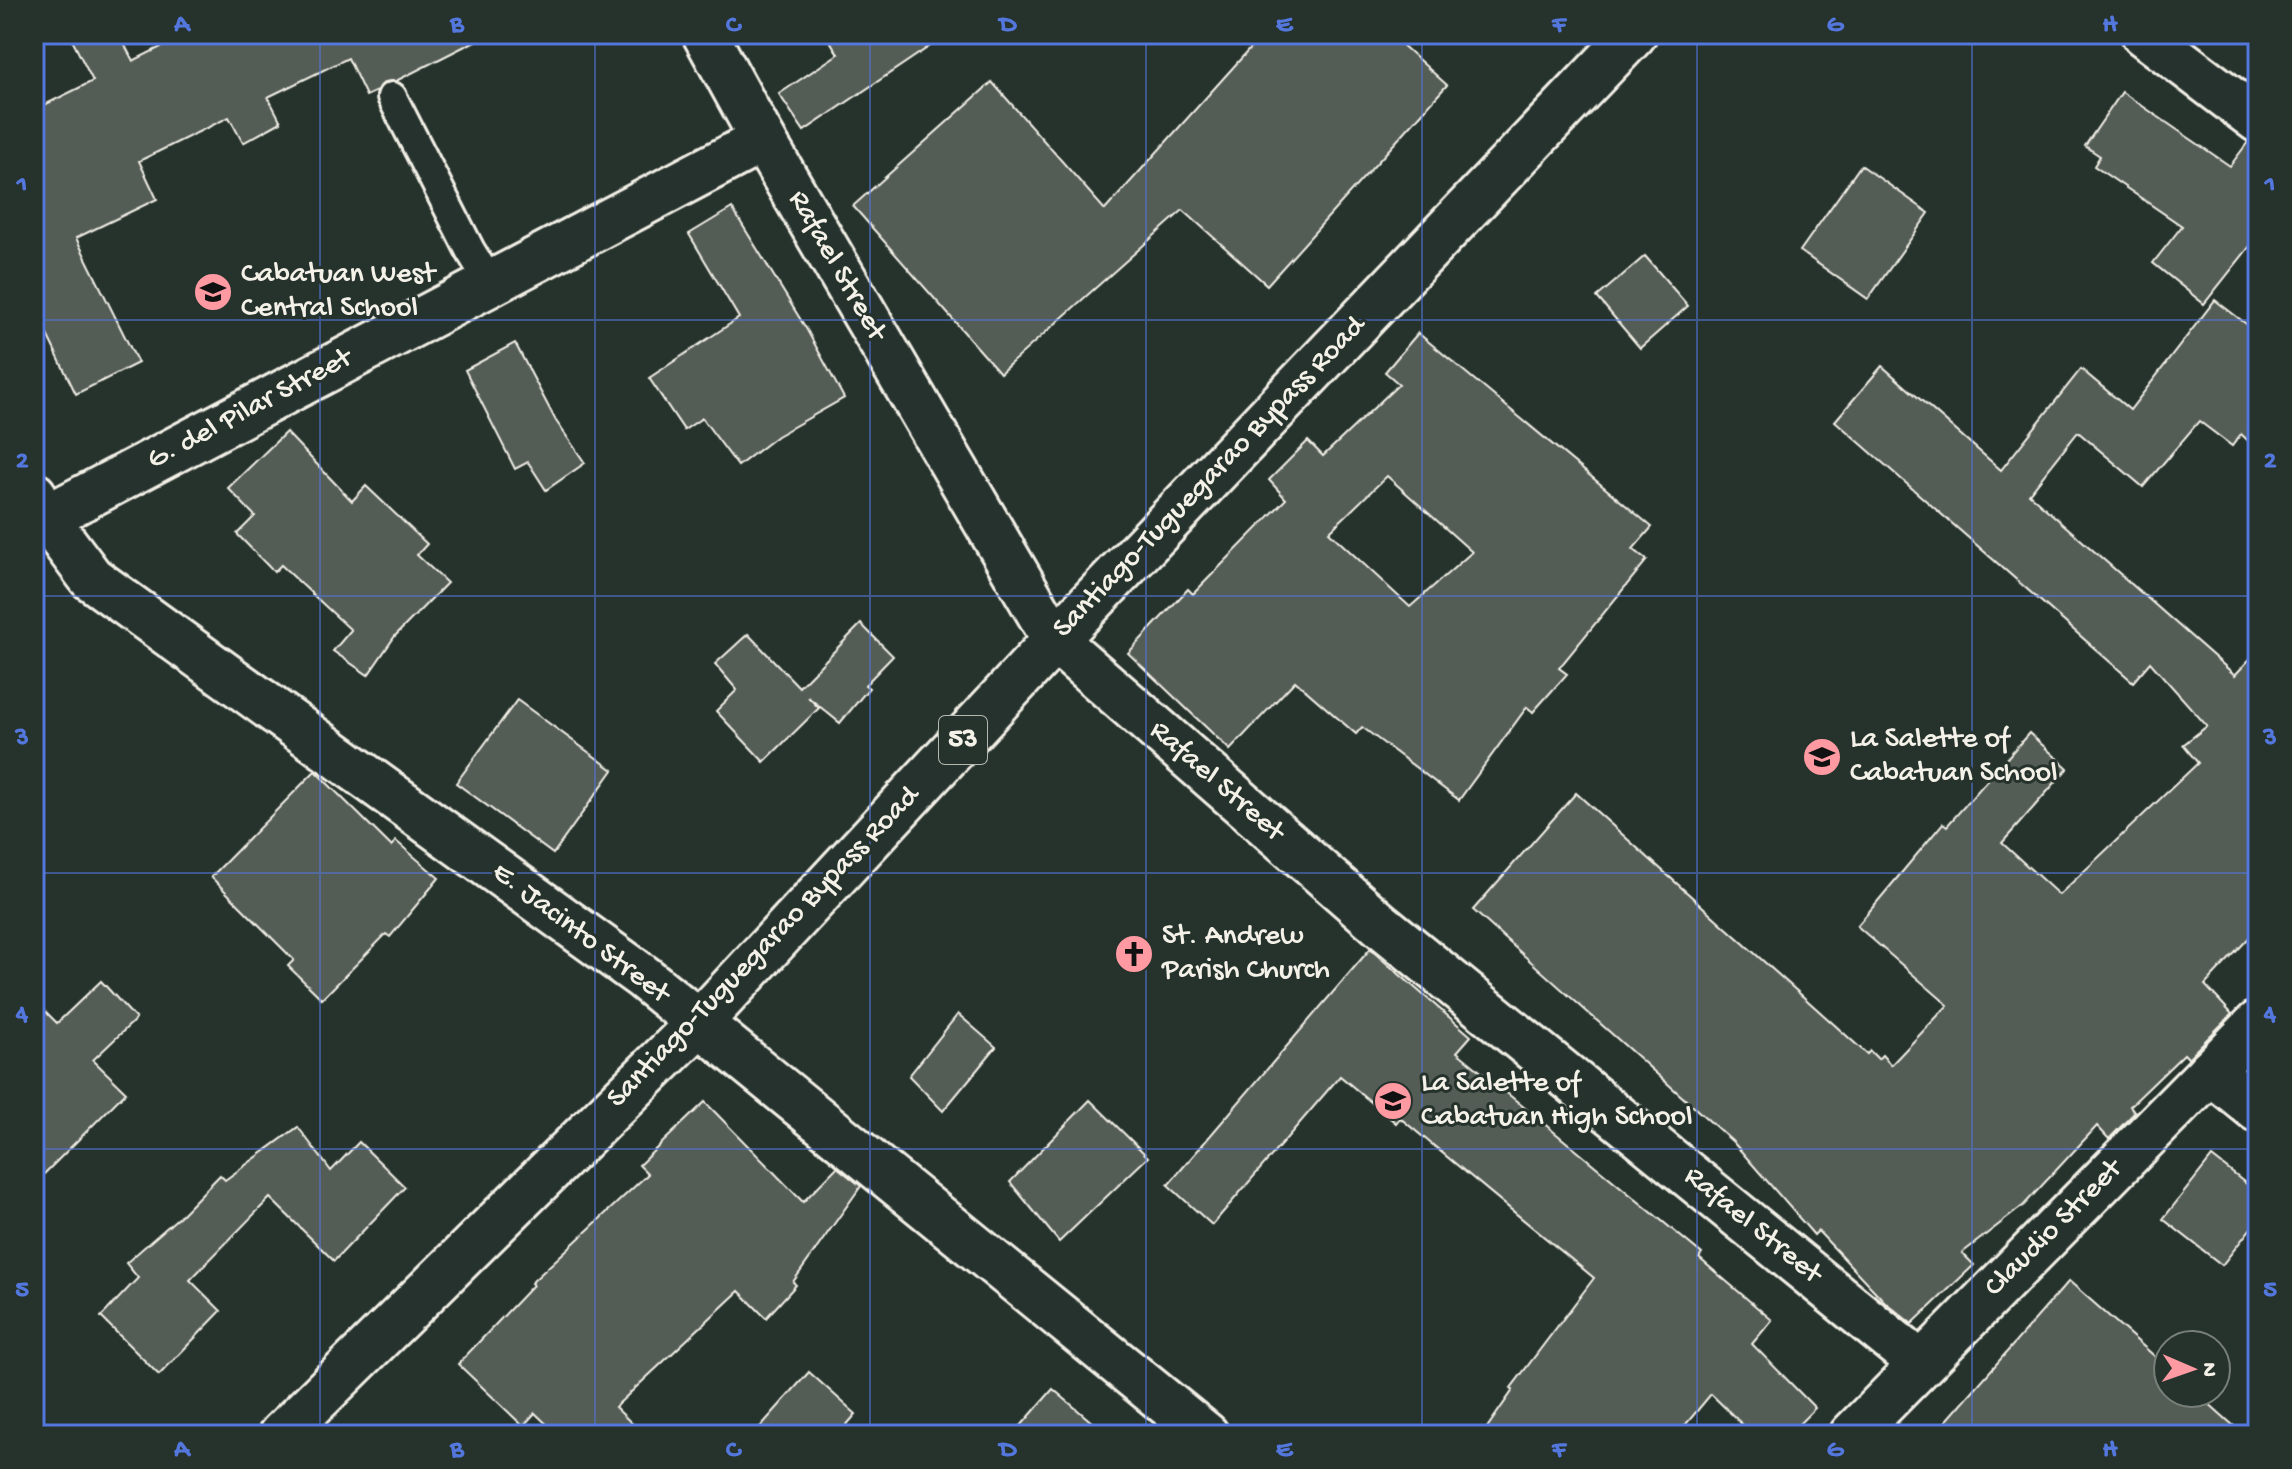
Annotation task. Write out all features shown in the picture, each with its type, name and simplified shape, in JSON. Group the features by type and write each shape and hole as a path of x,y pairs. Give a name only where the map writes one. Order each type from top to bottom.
{"main road":[{"name":"Rafael Street","path":"705,34 763,140 1055,640 1381,925 1921,1364"},
{"name":"Santiago-Tuguegarao Bypass Road","path":"281,1435 698,1024 1055,640 1634,34"},
{"path":"2144,34 2258,120"},
{"name":"G. del Pilar Street","path":"38,512 490,283 763,140"},
{"name":"E. Jacinto Street","path":"38,512 91,578 643,977 1206,1435"},
{"name":"Claudio Street","path":"1852,1435 2258,1023"},
{"path":"2210,1071 2258,1110"}],"lane":[{"path":"392,97 490,283"}],"building":[{"path":"69,34 119,34 133,61 187,34 489,34 396,81 385,82 377,91 366,96 348,58 268,97 281,122 243,143 229,117 139,161 157,199 76,238 138,363 76,394 34,308 34,110 93,81"},
{"path":"826,34 948,34 804,131 779,94 838,54"},
{"path":"1263,34 1390,34 1447,85 1267,285 1183,210 1000,373 853,206 992,82 1105,210"},
{"path":"2122,92 2230,166 2248,142 2258,144 2258,236 2204,304 2153,263 2182,226 2094,166 2100,156 2085,146"},
{"path":"1861,165 1929,213 1868,299 1800,251"},
{"path":"732,208 807,330 844,398 777,436 738,466 702,418 684,430 649,378 739,318 689,234"},
{"path":"1645,256 1688,306 1640,348 1597,297"},
{"path":"2215,300 2258,333 2258,450 2241,434 2232,446 2199,421 2143,487 2078,432 2029,494 2235,675 2258,650 2258,928 2205,985 2232,1014 2188,1058 2184,1054 2130,1106 2135,1112 2109,1139 2097,1126 2024,1205 1962,1253 1974,1265 1912,1324 1885,1302 1818,1231 1814,1235 1733,1142 1473,910 1576,793 1867,1054 1870,1051 1878,1059 1882,1055 1891,1065 1948,1005 1857,926 1943,823 1947,826 2029,733 2068,768 2002,843 2059,895 2198,763 2183,745 2207,726 2150,662 2133,682 1835,421 1882,366 2001,470 2081,369 2130,410"},
{"path":"1418,333 1652,527 1633,549 1647,560 1559,668 1567,674 1533,712 1527,707 1459,800 1362,727 1356,734 1295,681 1230,750 1128,653 1188,589 1193,594 1286,499 1269,480 1308,441 1323,456 1399,384 1385,372","holes":["1387,476 1472,552 1410,607 1329,532"]},
{"path":"515,343 556,421 585,463 546,490 528,462 515,469 465,370"},
{"path":"286,432 352,501 366,486 427,544 417,555 447,583 395,636 368,675 333,651 351,630 281,565 274,572 237,534 255,516 228,488"},
{"path":"861,624 893,656 865,685 869,688 840,723 808,697 819,708 764,762 716,711 737,690 715,664 748,634 799,687"},
{"path":"517,700 613,770 553,854 456,783"},
{"path":"315,771 391,846 396,841 439,878 390,937 386,934 322,999 288,966 294,960 211,877"},
{"path":"1370,949 1471,1036 1457,1052 1702,1254 1699,1258 1772,1320 1752,1344 1815,1408 1788,1435 1753,1435 1711,1394 1677,1435 1482,1435 1513,1390 1511,1388 1594,1278 1400,1118 1396,1123 1340,1076 1212,1225 1168,1185"},
{"path":"101,981 136,1019 93,1060 126,1092 34,1184 34,1000 57,1023"},
{"path":"958,1014 996,1047 943,1111 909,1076"},
{"path":"1090,1100 1148,1157 1059,1242 1010,1182"},
{"path":"705,1102 803,1202 837,1167 861,1186 793,1282 796,1285 766,1318 739,1291 615,1407 644,1435 558,1435 535,1413 523,1426 458,1364 533,1285 531,1283 648,1174 639,1165"},
{"path":"298,1127 331,1171 359,1142 405,1187 334,1261 270,1198 190,1280 221,1311 159,1375 101,1317 138,1278 126,1263 180,1216 220,1175 225,1180"},
{"path":"2212,1157 2258,1193 2258,1219 2222,1265 2163,1219"},
{"path":"2069,1281 2152,1354 2152,1409 2215,1409 2244,1435 1934,1435"},
{"path":"809,1372 856,1414 838,1435 753,1435"},
{"path":"1053,1389 1107,1435 1013,1435"}],"place":[{"name":"Cabatuan West Central School","path":"213,292"},
{"name":"La Salette of Cabatuan School","path":"1822,757"},
{"name":"St. Andrew Parish Church","path":"1134,954"},
{"name":"La Salette of Cabatuan High School","path":"1393,1101"}]}
